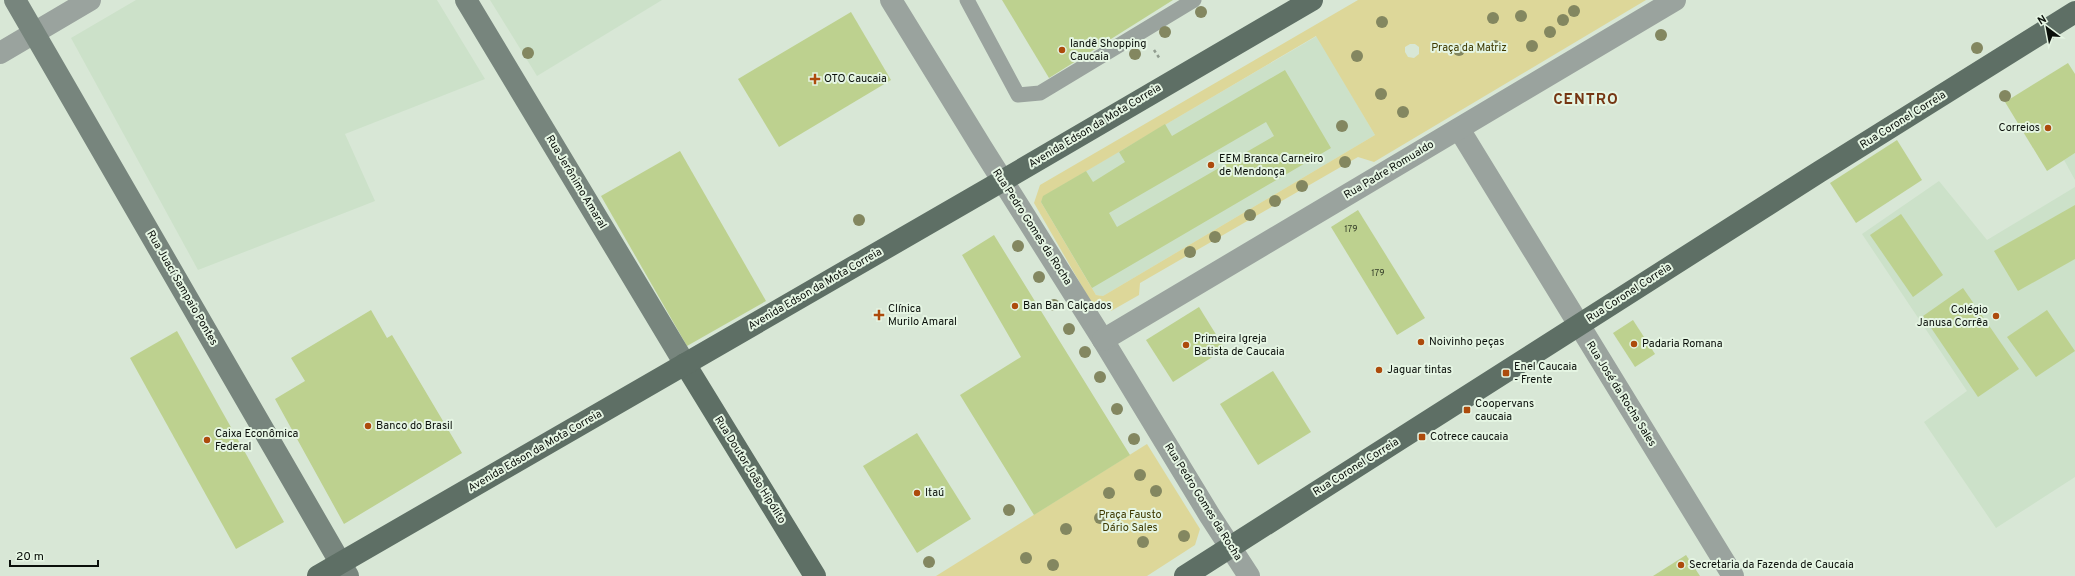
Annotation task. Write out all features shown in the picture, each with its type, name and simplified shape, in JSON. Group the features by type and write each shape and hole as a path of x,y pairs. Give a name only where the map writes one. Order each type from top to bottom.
{"main road":[{"name":"Rua Juací Sampaio Pontes","path":"15,0 345,569"},
{"name":"Rua Jerônimo Amaral","path":"466,0 685,364"},
{"name":"Avenida Edson da Mota Correia","path":"318,576 345,569 685,364 1312,0"},
{"name":"Rua Coronel Correia","path":"1185,576 1819,172 2075,12"},
{"name":"Rua Doutor João Hipólito","path":"685,364 815,576"}],"street":[{"path":"0,53 90,0"},
{"name":"Rua Pedro Gomes da Rocha","path":"891,0 1002,181 1103,340 1230,548 1249,576"},
{"name":"Rua Padre Romualdo","path":"1103,340 1675,0"},
{"name":"Rua José da Rocha Sales","path":"1459,129 1733,576"}],"lane":[{"path":"967,0 1018,95 1040,93 1194,0"}],"shaded area":[{"path":"136,0 437,0 485,79 345,134 375,201 198,270 71,38"},
{"path":"490,0 662,0 537,76"},
{"name":"EEM Branca Carneiro de Mendonça","path":"1317,36 1375,135 1103,296 1096,295 1041,202 1043,196"},
{"path":"2075,153 2075,180 2064,160"},
{"name":"Colégio Janusa Corrêa","path":"1939,181 1987,240 2075,187 2075,477 1996,528 1924,422 1967,391 1862,234"}],"green space":[{"name":"Praça da Matriz","path":"1358,0 1646,0 1374,162 1358,157 1140,283 1139,295 1111,311 1091,302 1034,203 1040,185","holes":["1316,36 1375,135 1103,296 1096,295 1041,202 1044,196","1410,44 1415,44 1419,47 1419,54 1414,58 1408,57 1405,52 1405,47"]},
{"name":"Praça Fausto Dário Sales","path":"1147,444 1200,529 1195,545 1147,576 936,576"}],"building":[{"name":"Iandê Shopping Caucaia","path":"1002,0 1173,0 1049,78"},
{"name":"OTO Caucaia","path":"851,12 891,80 779,147 738,79"},
{"name":"Correios","path":"2068,63 2075,74 2075,153 2047,171 2005,102"},
{"name":"EEM Branca Carneiro de Mendonça","path":"1285,70 1331,148 1092,288 1041,202 1043,196 1086,171 1093,182 1125,162 1119,152 1165,124 1172,136","holes":["1266,122 1274,136 1117,227 1109,213"]},
{"path":"1897,140 1922,180 1856,223 1830,183"},
{"path":"680,151 766,301 687,346 601,196"},
{"path":"2075,205 2075,259 2018,291 1994,251"},
{"path":"1358,210 1425,318 1397,335 1331,227"},
{"path":"1901,214 1943,275 1913,297 1870,235"},
{"path":"994,235 1130,455 1034,515 960,395 1021,357 962,255"},
{"path":"1963,288 2019,369 1978,397 1923,316"},
{"name":"Primeira Igreja Batista de Caucaia","path":"1199,307 1225,349 1173,382 1146,340"},
{"name":"Banco do Brasil","path":"371,310 387,338 392,335 462,453 344,524 275,399 305,381 291,358"},
{"path":"2047,310 2075,351 2036,377 2007,337"},
{"name":"Padaria Romana","path":"1633,320 1655,354 1635,367 1613,333"},
{"name":"Caixa Econômica Federal","path":"177,331 284,522 236,549 130,358"},
{"path":"1273,371 1311,432 1258,465 1220,404"},
{"name":"Itaú","path":"917,433 971,519 917,553 863,466"},
{"name":"Secretaria da Fazenda de Caucaia","path":"1686,555 1700,576 1653,576"}],"place":[{"name":"Iandê Shopping Caucaia","path":"1062,50"},
{"name":"OTO Caucaia","path":"815,79"},
{"name":"Correios","path":"2048,128"},
{"name":"EEM Branca Carneiro de Mendonça","path":"1211,165"},
{"name":"Ban Ban Calçados","path":"1015,306"},
{"name":"Clínica Murilo Amaral","path":"879,315"},
{"name":"Colégio Janusa Corrêa","path":"1996,316"},
{"name":"Noivinho peças","path":"1421,342"},
{"name":"Padaria Romana","path":"1634,344"},
{"name":"Primeira Igreja Batista de Caucaia","path":"1186,345"},
{"name":"Jaguar tintas","path":"1379,370"},
{"name":"Enel Caucaia - Frente","path":"1506,373"},
{"name":"Coopervans caucaia","path":"1467,410"},
{"name":"Banco do Brasil","path":"368,426"},
{"name":"Cotrece caucaia","path":"1422,437"},
{"name":"Caixa Econômica Federal","path":"207,440"},
{"name":"Itaú","path":"917,493"},
{"name":"Secretaria da Fazenda de Caucaia","path":"1681,565"}],"district":[{"name":"CENTRO","path":"1586,100"}]}
